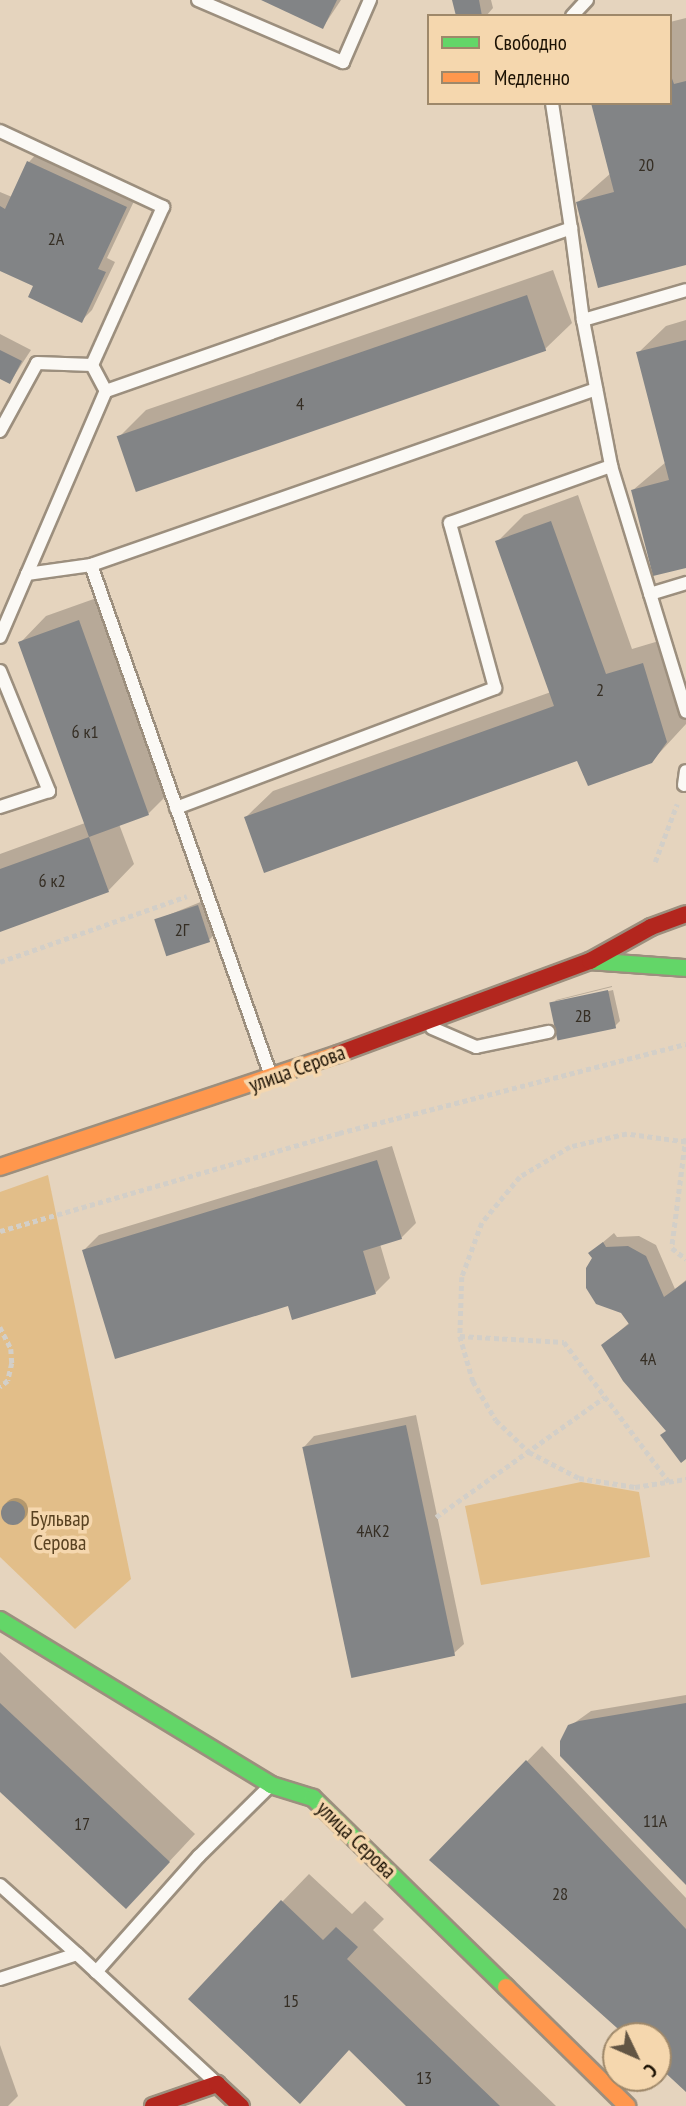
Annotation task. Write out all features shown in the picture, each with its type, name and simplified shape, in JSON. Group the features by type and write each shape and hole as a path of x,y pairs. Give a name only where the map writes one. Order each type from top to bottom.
{"street":[{"name":"улица Серова","path":"0,1167 272,1079 590,961 651,927 686,914"},
{"name":"улица Серова","path":"590,961 686,968"},
{"name":"улица Серова","path":"0,1620 271,1785 313,1798 627,2106"},
{"path":"153,2106 217,2084 241,2106"}],"lane":[{"path":"198,0 343,62 370,0"},
{"path":"574,14 587,0"},
{"path":"552,105 572,228 583,320 611,466 686,712"},
{"path":"0,131 163,206 92,365"},
{"path":"0,637 106,391 572,228"},
{"path":"583,320 686,290"},
{"path":"0,431 37,363 92,365"},
{"path":"92,365 106,391"},
{"path":"27,574 91,565 596,389"},
{"path":"176,808 495,688 450,523 611,466"},
{"path":"91,565 272,1079"},
{"path":"650,594 686,583"},
{"path":"0,671 49,791 0,807"},
{"path":"684,785 686,771"},
{"path":"422,1023 476,1047 548,1032"},
{"path":"96,1972 200,1856 271,1785"},
{"path":"0,1885 217,2084"},
{"path":"0,1979 77,1954"}],"path":[{"path":"654,862 684,785"},
{"path":"0,962 177,900"},
{"path":"0,1231 339,1133 686,1044"},
{"path":"686,1259 672,1248 686,1140 627,1134 570,1147 520,1177 482,1223 466,1266 460,1336 473,1381 496,1420 529,1452 579,1478 635,1487 686,1479"},
{"path":"0,1327 11,1349 12,1363 8,1381 0,1387"},
{"path":"460,1336 564,1342 669,1482"},
{"path":"436,1517 605,1397"}],"green space":[{"name":"Бульвар Серова","path":"48,1175 131,1579 75,1629 0,1557 0,1192"},
{"path":"581,1482 639,1492 650,1557 481,1585 465,1506"}],"building":[{"path":"261,0 337,0 323,29"},
{"path":"452,0 479,0 482,14 456,14"},
{"path":"672,78 674,84 686,81 686,265 598,288 576,202 614,192 592,105 672,105"},
{"path":"27,161 127,207 98,269 106,272 82,323 28,297 33,286 0,271 0,206 5,209"},
{"path":"527,295 546,351 136,492 117,436"},
{"path":"686,340 686,568 653,576 631,490 669,480 636,352"},
{"path":"0,350 22,361 10,384 0,379"},
{"path":"551,521 606,674 643,663 667,742 652,763 588,786 577,761 264,873 244,817 554,706 495,541"},
{"path":"79,620 149,815 89,837 18,642"},
{"path":"89,837 109,892 0,932 0,869"},
{"path":"198,905 210,942 166,956 154,919"},
{"path":"608,990 616,1028 557,1041 549,1002"},
{"path":"377,1160 402,1239 363,1251 376,1294 292,1320 288,1306 115,1359 82,1250"},
{"path":"603,1242 606,1247 628,1246 646,1256 664,1297 686,1281 686,1459 681,1463 660,1435 666,1431 623,1381 601,1345 629,1324 621,1313 596,1304 586,1288 586,1268 592,1258 588,1253"},
{"path":"406,1425 455,1656 351,1678 302,1447"},
{"path":"13,1501 24,1508 25,1513 18,1524 13,1525 2,1518 1,1513 8,1502"},
{"path":"0,1703 170,1862 126,1909 0,1792"},
{"path":"686,1703 686,1885 560,1756 560,1741 568,1725 579,1721"},
{"path":"526,1760 686,1929 686,2092 672,2079 672,2022 610,2022 429,1860"},
{"path":"281,1900 323,1940 336,1927 358,1947 347,1959 500,2106 406,2106 349,2050 300,2104 188,1999"}],"traffic: fast":[{"path":"590,961 686,968"},
{"path":"0,1620 271,1785 313,1798 506,1987"}],"traffic: slow":[{"path":"0,1167 338,1054"},
{"path":"506,1987 627,2106"}],"traffic: jam":[{"path":"338,1054 590,961 651,927 686,914"},
{"path":"153,2106 217,2084 241,2106"}]}
